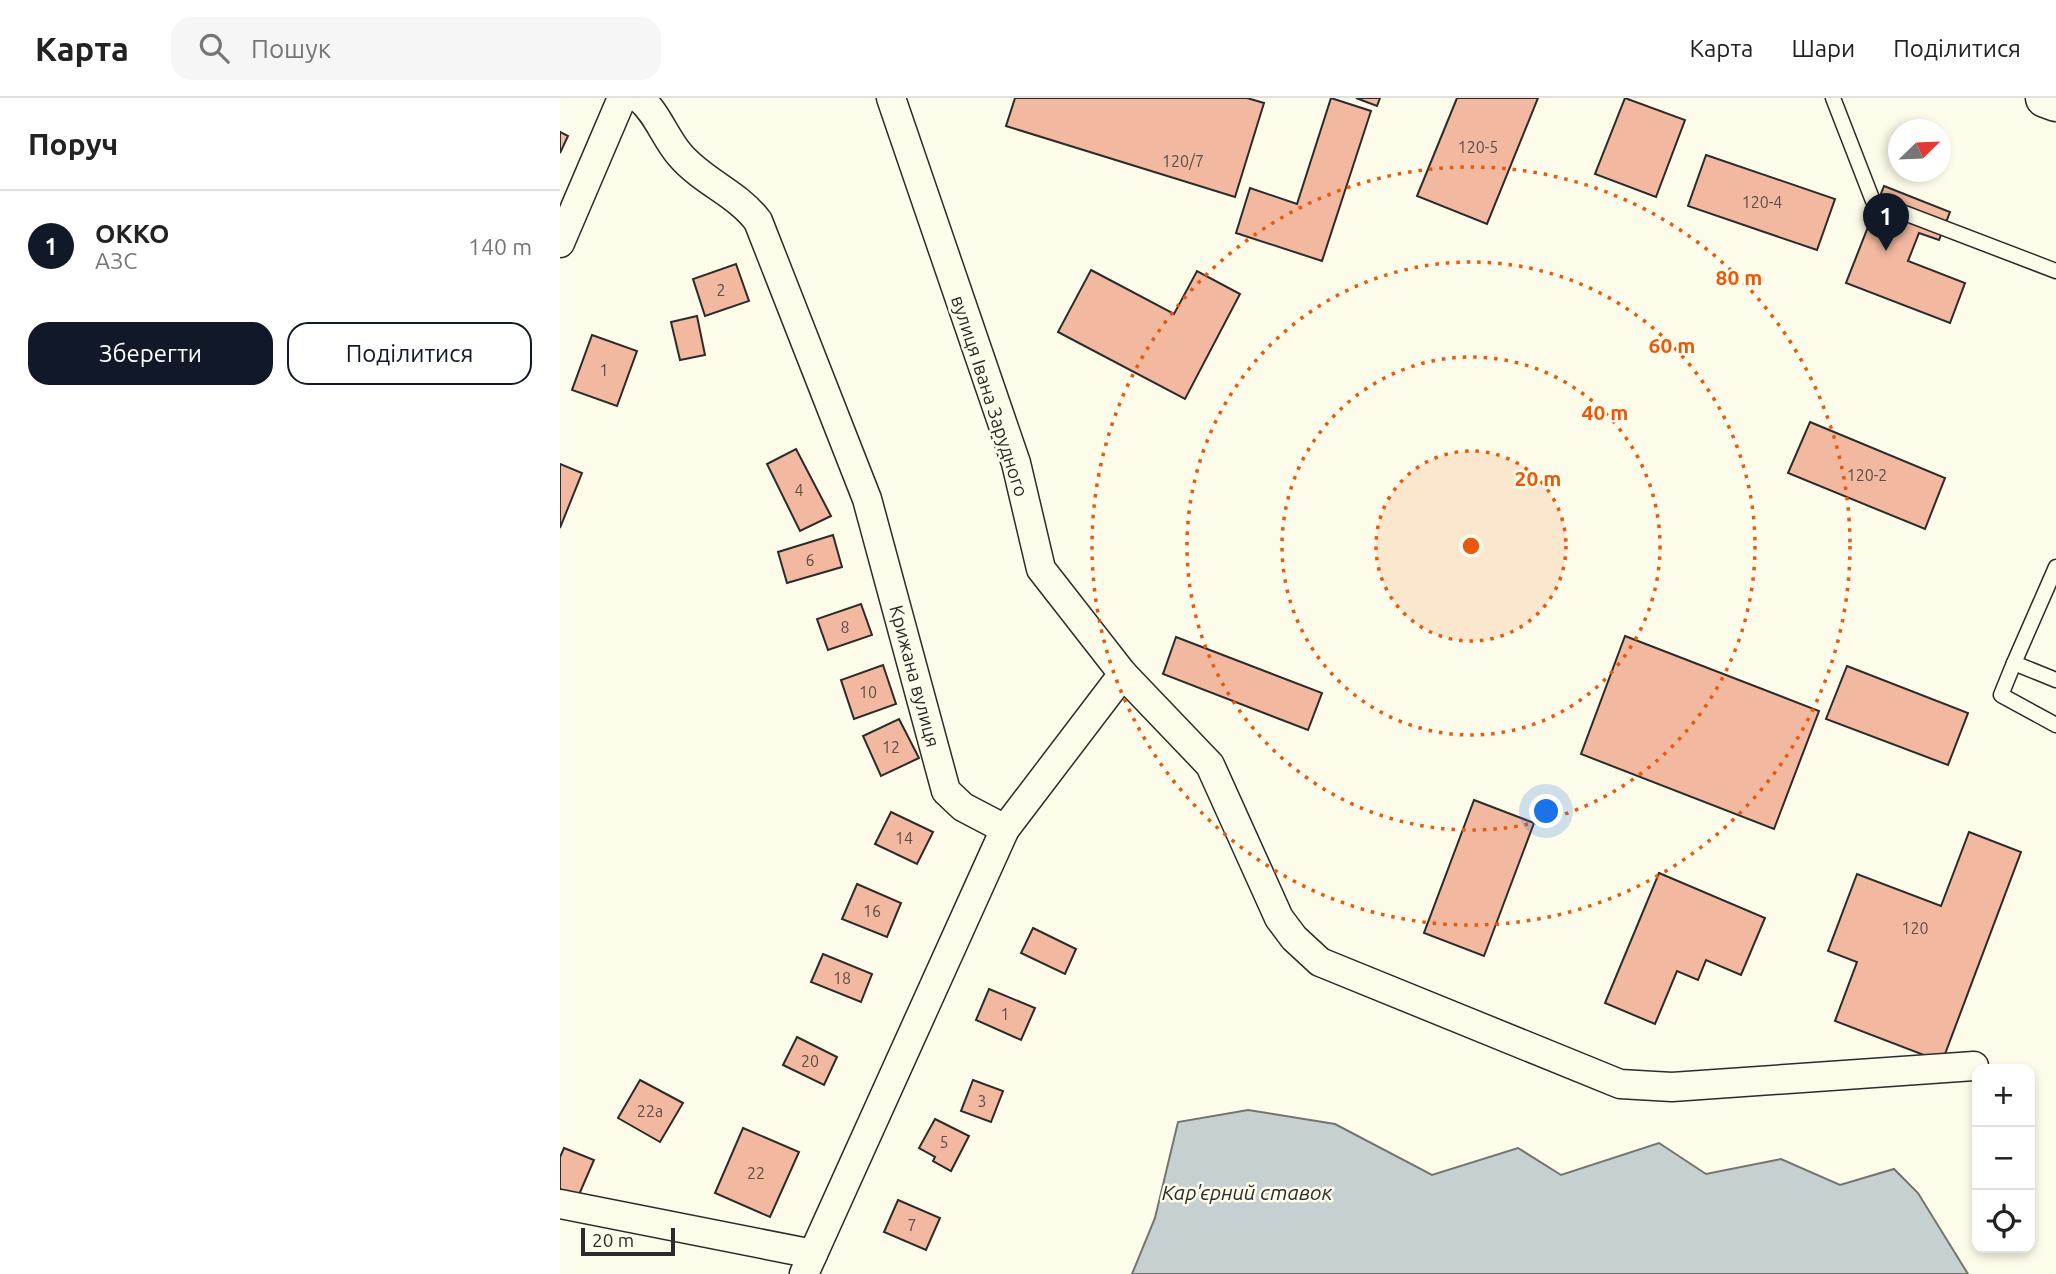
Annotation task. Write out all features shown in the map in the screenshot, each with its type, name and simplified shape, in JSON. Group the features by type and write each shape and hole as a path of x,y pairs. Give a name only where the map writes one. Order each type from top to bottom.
{"main road":[{"path":"2045,98 2056,103"}],"street":[{"path":"560,243 622,98"},
{"name":"Крижана вулиця","path":"639,98 679,154 701,176 746,205 758,221 867,499 946,791 963,807 1005,829"},
{"name":"вулиця Івана Зарудного","path":"891,98 1016,463 1041,569 1123,674 1210,765 1279,918 1294,938 1320,962 1620,1084 1672,1087 1972,1066"},
{"path":"560,1204 809,1264 1005,829 1123,674"}],"lane":[{"path":"1833,98 1873,201 2056,271"},
{"path":"2056,567 2001,695 2056,725"},
{"path":"2014,663 2056,681"}],"water":[{"name":"Кар'єрний ставок","path":"1248,1110 1335,1124 1432,1175 1518,1148 1561,1175 1659,1143 1706,1174 1781,1159 1840,1185 1894,1169 1918,1193 1968,1274 1132,1274 1155,1218 1178,1122"}],"building":[{"path":"1015,98 1247,98 1264,103 1235,197 1006,126"},
{"path":"1331,98 1371,111 1322,261 1236,233 1250,188 1297,204"},
{"path":"1356,98 1380,98 1377,106"},
{"path":"1457,98 1538,98 1487,224 1417,196"},
{"path":"1625,98 1685,120 1656,197 1595,174"},
{"path":"560,132 568,136 560,153"},
{"path":"1706,155 1835,199 1817,250 1688,206"},
{"path":"1884,186 1950,212 1939,240 1919,233 1908,261 1965,283 1950,323 1846,283"},
{"path":"736,264 749,301 705,316 693,279"},
{"path":"1091,270 1174,314 1197,271 1240,294 1185,399 1058,332"},
{"path":"697,316 705,355 680,360 671,322"},
{"path":"592,335 637,351 617,406 572,390"},
{"path":"1810,422 1945,478 1925,529 1788,473"},
{"path":"796,449 831,516 800,531 767,464"},
{"path":"560,464 582,473 560,528"},
{"path":"833,535 842,567 787,583 778,552"},
{"path":"861,604 872,635 828,650 817,619"},
{"path":"1625,636 1819,711 1774,829 1581,754"},
{"path":"1176,637 1322,693 1308,730 1163,674"},
{"path":"883,665 896,704 854,719 841,680"},
{"path":"1847,666 1968,713 1948,765 1826,719"},
{"path":"899,719 919,758 881,776 863,736"},
{"path":"1474,800 1534,823 1484,956 1424,933"},
{"path":"891,812 933,832 917,864 875,844"},
{"path":"1969,832 2021,852 1942,1062 1835,1021 1857,962 1828,951 1857,874 1941,906"},
{"path":"1659,873 1765,918 1741,975 1706,960 1698,980 1677,971 1655,1024 1605,1003"},
{"path":"857,884 901,903 887,937 842,919"},
{"path":"1033,928 1076,949 1065,974 1021,953"},
{"path":"823,954 872,974 861,1002 811,982"},
{"path":"989,989 1035,1008 1021,1040 976,1020"},
{"path":"797,1037 837,1057 824,1085 783,1065"},
{"path":"640,1080 683,1103 660,1142 618,1118"},
{"path":"973,1080 1003,1091 991,1122 961,1111"},
{"path":"935,1119 969,1136 951,1171 933,1161 935,1157 919,1148"},
{"path":"743,1128 799,1152 770,1217 715,1193"},
{"path":"564,1148 594,1160 578,1197 560,1189 560,1157"},
{"path":"898,1200 940,1218 926,1250 884,1232"}],"place":[{"name":"ОККО","path":"1886,251"}]}
